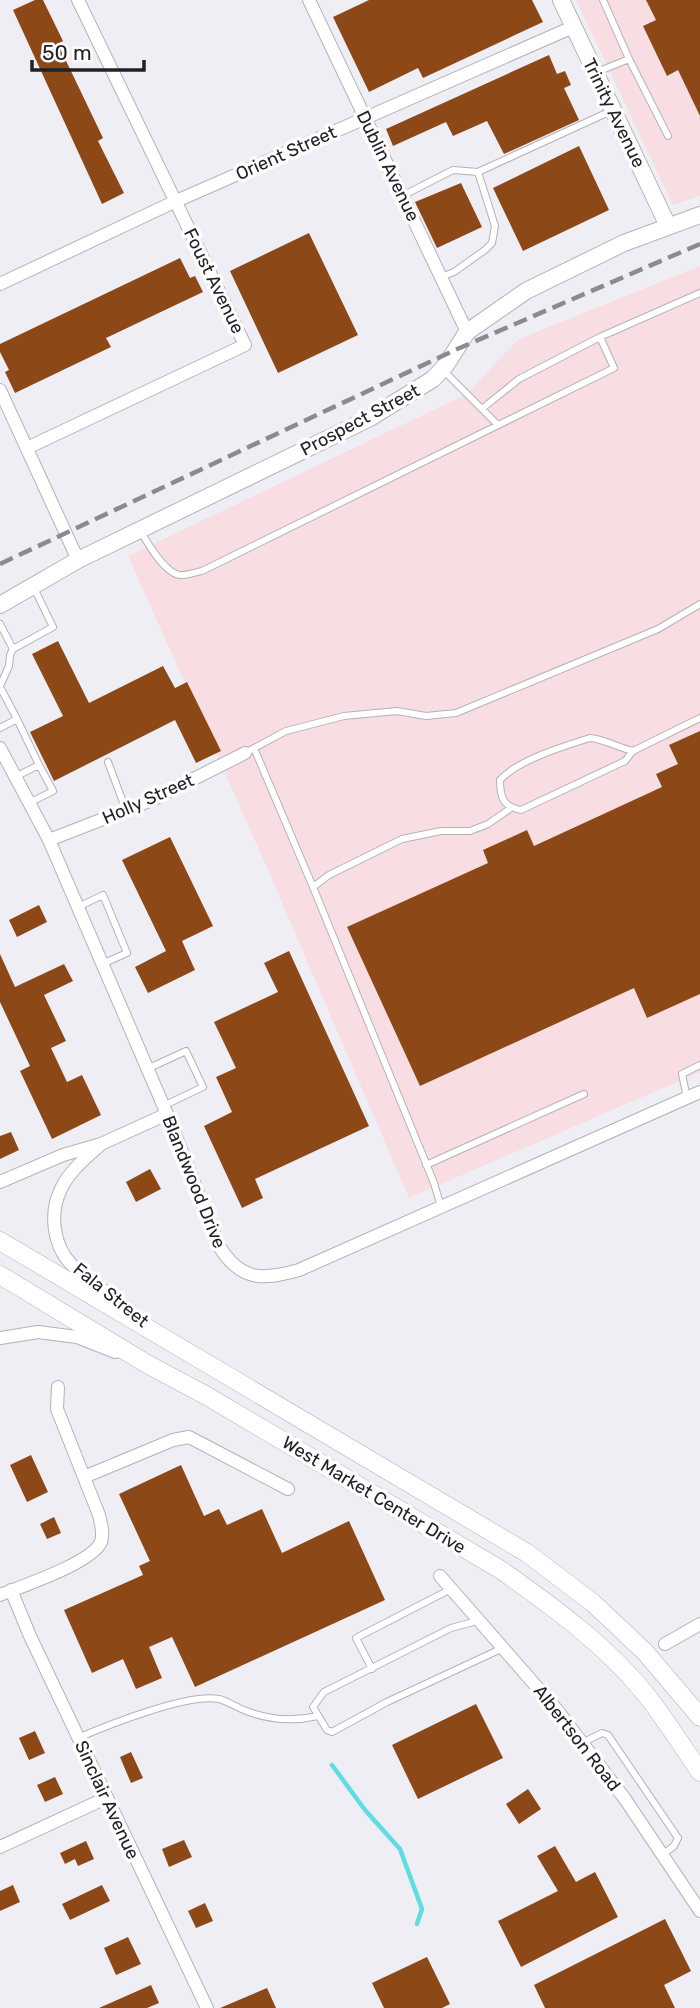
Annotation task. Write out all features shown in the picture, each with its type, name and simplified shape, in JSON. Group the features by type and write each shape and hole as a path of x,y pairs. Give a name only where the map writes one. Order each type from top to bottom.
{"main road":[{"name":"West Market Center Drive","path":"0,1241 527,1553 593,1603 636,1644 700,1717"},
{"name":"West Market Center Drive","path":"0,1275 147,1364 207,1396 502,1570 547,1602 616,1662 650,1700 700,1772"}],"street":[{"name":"Foust Avenue","path":"26,448 245,345 78,0"},
{"name":"Trinity Avenue","path":"561,0 668,226"},
{"name":"Dublin Avenue","path":"313,1 365,118 467,332"},
{"name":"Orient Street","path":"0,284 174,202 573,27"},
{"name":"Prospect Street","path":"0,605 78,560 370,418 412,394 442,370 467,332 526,291 624,243 700,215"},
{"path":"0,390 78,560"},
{"name":"Blandwood Drive","path":"0,748 49,840 165,1110 219,1246 229,1261 242,1271 271,1278 299,1270 694,1095"},
{"name":"Holly Street","path":"49,840 152,800 250,750"},
{"name":"Fala Street","path":"0,1182 63,1155 101,1144 165,1110"},
{"name":"Fala Street","path":"101,1144 79,1165 61,1189 53,1226 57,1241 70,1263 161,1336"},
{"path":"0,1338 38,1332 77,1337 147,1364"},
{"path":"6,1592 88,1558 101,1541 99,1515 57,1409 58,1387"},
{"path":"84,1477 173,1440 189,1437 288,1489"},
{"name":"Albertson Road","path":"440,1577 557,1710 625,1799 700,1911"},
{"name":"Sinclair Avenue","path":"6,1592 207,2008"},
{"path":"665,1644 700,1624"},
{"path":"0,1847 106,1798"}],"lane":[{"path":"603,0 629,60 668,136"},
{"path":"595,73 629,60"},
{"path":"402,196 453,170 478,172 613,110"},
{"path":"441,277 454,272 492,243 495,226 478,172"},
{"path":"483,408 519,379 600,337 700,293"},
{"path":"140,530 154,553 173,573 181,575 202,571 614,368 600,337"},
{"path":"442,370 498,425"},
{"path":"29,803 53,791 0,687 13,649 53,627 33,586"},
{"path":"441,1207 313,887 250,750 286,731 344,716 397,711 426,716 456,713 658,629 700,604"},
{"path":"0,624 13,649"},
{"path":"633,751 601,738 590,738 526,763 506,774 500,780 500,795 504,803 511,808 521,810 625,761 633,751 700,718"},
{"path":"0,728 16,719"},
{"path":"108,762 126,810"},
{"path":"15,777 39,765"},
{"path":"313,887 329,875 402,839 441,831 470,831 488,824 511,808"},
{"path":"77,907 103,895 127,953 102,964"},
{"path":"147,1069 186,1051 203,1087 165,1110"},
{"path":"694,1095 682,1074 700,1065"},
{"path":"426,1165 584,1094"},
{"path":"372,1669 356,1638 451,1590"},
{"path":"477,1621 451,1628 324,1692 313,1707 327,1730 332,1732 378,1707 503,1648"},
{"path":"78,1738 103,1727 189,1700 218,1699 268,1719 304,1719 318,1716"},
{"path":"582,1743 602,1732 608,1735 678,1838 674,1846 662,1855"}],"shaded area":[{"path":"576,0 700,0 700,196 673,205"},
{"path":"700,266 700,1072 409,1198 258,847 128,556 465,395 519,339"}],"building":[{"path":"35,0 43,0 63,41 58,44 103,138 98,141 124,193 102,204 13,10"},
{"path":"369,0 532,0 543,22 423,78 418,68 369,92 333,17"},
{"path":"646,0 700,0 700,116 678,70 667,76 643,26 656,20"},
{"path":"549,55 557,74 565,71 571,85 564,88 579,120 504,154 487,121 453,136 446,122 393,146 386,129"},
{"path":"579,146 609,210 523,251 493,188"},
{"path":"461,183 482,227 437,248 415,202"},
{"path":"309,233 358,335 278,373 230,271"},
{"path":"180,258 190,278 195,276 203,292 106,338 111,347 15,393 5,372 9,370 0,352 0,344"},
{"path":"58,641 89,703 163,666 175,688 187,682 221,751 196,763 175,720 54,781 30,732 63,716 32,654"},
{"path":"700,731 700,994 647,1018 634,988 420,1086 347,927 488,863 483,850 527,830 534,846 662,787 656,774 678,764 669,745"},
{"path":"170,837 213,926 182,941 195,970 148,993 135,967 166,951 122,860"},
{"path":"39,905 47,922 17,937 9,920"},
{"path":"289,951 369,1126 255,1179 263,1198 242,1208 204,1126 232,1112 216,1077 236,1068 214,1022 278,992 264,963"},
{"path":"0,954 15,987 64,964 73,981 44,995 66,1041 51,1048 67,1082 82,1075 101,1115 52,1139 20,1071 30,1066 0,1002"},
{"path":"11,1132 19,1150 0,1159 0,1136"},
{"path":"150,1169 161,1189 136,1202 126,1182"},
{"path":"31,1455 48,1492 27,1502 10,1465"},
{"path":"181,1465 204,1516 219,1509 227,1525 262,1509 282,1553 349,1521 385,1600 195,1687 172,1637 149,1647 162,1678 136,1689 123,1659 92,1673 64,1610 143,1575 139,1566 150,1561 119,1494"},
{"path":"54,1517 61,1533 47,1539 40,1524"},
{"path":"476,1704 503,1758 418,1799 392,1745"},
{"path":"35,1731 45,1753 29,1760 19,1738"},
{"path":"131,1752 143,1778 131,1783 120,1757"},
{"path":"55,1777 63,1794 45,1802 37,1785"},
{"path":"528,1789 541,1809 519,1824 506,1804"},
{"path":"184,1840 192,1857 169,1867 162,1849"},
{"path":"86,1841 94,1859 78,1866 75,1859 65,1864 60,1853"},
{"path":"555,1846 576,1882 595,1872 618,1917 521,1967 498,1921 558,1891 537,1856"},
{"path":"13,1885 20,1902 0,1911 0,1891"},
{"path":"102,1885 110,1901 70,1920 62,1904"},
{"path":"205,1903 213,1921 196,1928 188,1911"},
{"path":"665,1919 691,1971 664,1985 675,2008 545,2008 534,1985"},
{"path":"128,1937 141,1964 116,1975 104,1948"},
{"path":"427,1957 450,2004 442,2008 384,2008 372,1983"},
{"path":"151,1985 159,2003 147,2008 99,2008"},
{"path":"267,1988 276,2008 220,2008"}],"waterway":[{"path":"332,1765 365,1810 400,1849 422,1909 417,1924"}],"railway":[{"path":"0,564 455,350 700,244"}]}
